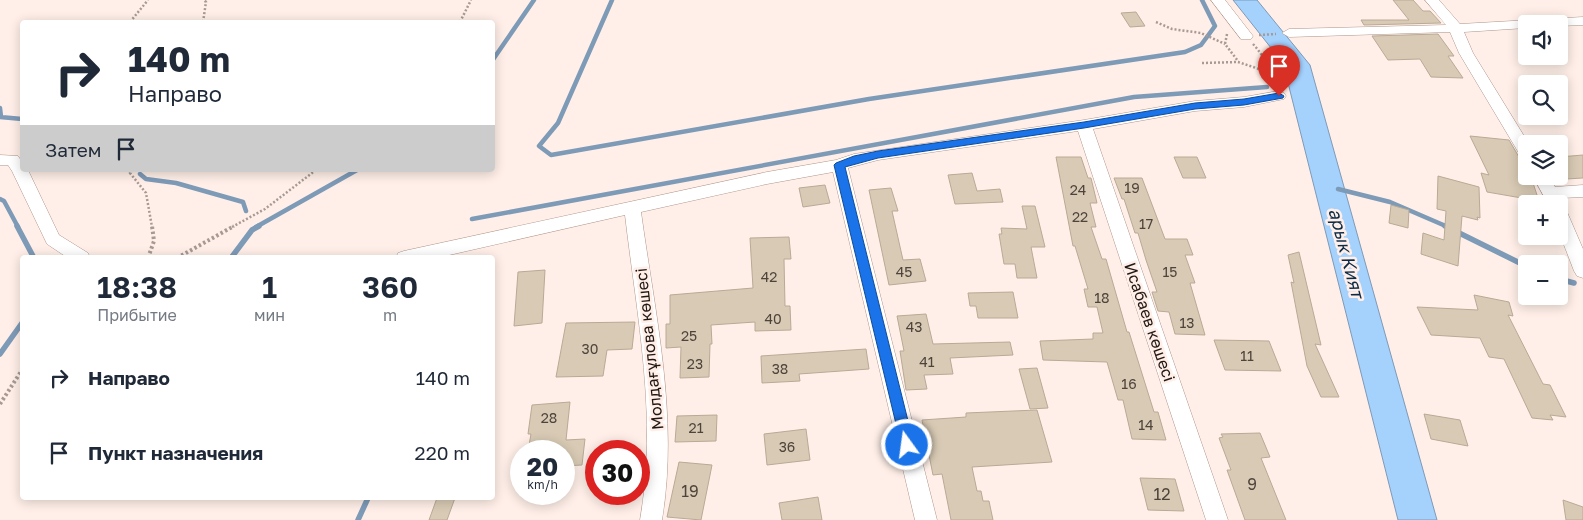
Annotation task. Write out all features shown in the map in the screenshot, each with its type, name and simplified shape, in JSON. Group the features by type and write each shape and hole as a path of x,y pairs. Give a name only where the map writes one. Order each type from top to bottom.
{"street":[{"path":"1218,0 1242,31"},
{"path":"1432,0 1455,27 1466,53 1518,138"},
{"path":"1289,33 1422,30 1583,21"},
{"path":"417,255 878,155 1084,125 1195,106 1244,102 1279,96"},
{"name":"Исабаев көшесі","path":"1084,125 1217,520"},
{"path":"0,160 12,160 20,170"},
{"path":"839,165 926,520"},
{"path":"21,172 53,239 77,255"},
{"path":"1568,195 1583,191"},
{"name":"Молдағұлова көшесі","path":"632,207 658,404 658,469 651,520"},
{"path":"1568,233 1582,266"}],"path":[{"path":"132,20 148,0"},
{"path":"203,20 206,2 204,0"},
{"path":"461,20 471,0"},
{"path":"1156,22 1172,29 1201,33 1225,44 1238,62"},
{"path":"1225,44 1227,34 1242,31 1289,33"},
{"path":"1202,63 1238,62 1272,73 1263,55 1242,31"},
{"path":"131,172 146,193 154,241 149,255"},
{"path":"182,255 265,209 313,172"},
{"path":"0,404 20,373"}],"water":[{"name":"арык Кият","path":"1233,0 1257,0 1310,65 1437,520 1398,520 1283,63"}],"building":[{"path":"1393,0 1413,0 1423,11 1430,11 1441,23 1364,25 1361,20 1409,20"},
{"path":"1136,12 1145,26 1130,27 1121,13"},
{"path":"1438,34 1454,56 1448,56 1463,78 1431,77 1420,59 1388,60 1372,36"},
{"path":"1470,136 1509,140 1518,155 1518,185 1534,185 1537,195 1518,195 1518,197 1487,192 1481,173 1489,175"},
{"path":"1583,155 1583,178 1568,179 1568,156"},
{"path":"1056,157 1081,157 1088,178 1091,178 1097,203 1090,203 1096,227 1091,227 1102,259 1106,259 1127,332 1129,332 1154,412 1158,412 1166,440 1132,439 1123,400 1118,400 1107,362 1043,360 1040,341 1093,339 1093,333 1103,333 1097,307 1088,307 1084,289 1088,289 1075,246 1073,246"},
{"path":"1174,157 1197,157 1206,178 1183,178"},
{"path":"972,173 977,191 1000,189 1003,202 955,204 948,175"},
{"path":"1438,176 1479,187 1480,218 1477,217 1478,220 1462,216 1458,266 1421,254 1423,233 1444,240 1446,211 1437,209"},
{"path":"1114,178 1142,178 1165,239 1187,239 1193,255 1185,255 1195,283 1190,283 1205,335 1175,334 1169,312 1158,311 1152,292 1157,292 1138,233 1135,233 1124,199 1122,199"},
{"path":"825,185 830,203 803,207 799,188"},
{"path":"891,188 898,211 892,211 903,260 920,259 926,281 889,285 869,190"},
{"path":"1391,205 1409,210 1408,228 1389,223"},
{"path":"1022,206 1035,206 1045,247 1031,247 1037,278 1017,278 1015,264 1004,264 999,234 1002,234 1001,228 1027,229"},
{"path":"789,237 791,259 784,259 785,306 790,306 791,330 755,331 755,322 711,325 712,344 710,344 709,377 680,378 681,347 666,348 666,324 670,324 670,295 753,288 750,238"},
{"path":"1299,252 1321,345 1315,344 1339,397 1321,397 1307,366 1291,282 1294,283 1288,255"},
{"path":"545,270 542,323 514,326 518,272"},
{"path":"1013,292 1018,318 978,318 976,306 970,306 968,293"},
{"path":"1474,295 1509,302 1513,316 1508,315 1543,384 1550,385 1566,417 1550,415 1553,420 1532,418 1504,359 1489,357 1480,338 1431,335 1417,307 1478,310"},
{"path":"926,314 933,344 1010,342 1013,355 950,358 953,374 924,375 927,389 906,390 900,351 904,351 897,316"},
{"path":"635,322 632,349 607,350 603,376 556,377 566,323"},
{"path":"1214,340 1269,341 1281,371 1225,370"},
{"path":"866,349 869,369 799,374 800,381 762,383 761,356"},
{"path":"1037,368 1048,408 1030,409 1019,369"},
{"path":"570,402 566,440 530,440 531,434 528,434 532,405"},
{"path":"1037,410 1052,462 972,467 977,491 981,491 983,501 989,501 993,520 951,520 942,474 933,475 922,420 966,417 966,413"},
{"path":"1424,414 1460,420 1468,446 1431,439"},
{"path":"717,415 716,441 675,442 677,416"},
{"path":"806,429 810,460 767,465 764,434"},
{"path":"1260,433 1270,457 1261,458 1286,520 1245,520 1227,470 1231,470 1219,438 1223,437 1221,434"},
{"path":"585,439 582,465 575,465 575,440 566,440"},
{"path":"679,462 712,465 701,520 667,517"},
{"path":"1140,478 1175,479 1184,511 1148,510"},
{"path":"818,497 822,520 782,520 779,503"},
{"path":"436,500 454,500 447,520 429,520"},
{"path":"1563,500 1583,507 1583,520 1566,520"}],"waterway":[{"path":"495,57 534,0"},
{"path":"612,0 558,123 539,146 551,155 869,99 1185,52 1201,45 1215,26 1202,0"},
{"path":"472,219 1134,97 1267,87"},
{"path":"0,108 1,117"},
{"path":"0,117 20,119"},
{"path":"256,227 353,172"},
{"path":"140,174 146,179 176,183 243,202 246,211"},
{"path":"1338,189 1390,202 1448,227"},
{"path":"0,199 4,201 18,227"},
{"path":"17,226 32,255"},
{"path":"233,255 252,230 259,226"},
{"path":"1445,226 1518,262"},
{"path":"1568,281 1574,283"},
{"path":"0,354 20,326"},
{"path":"358,520 367,500"}],"route":[{"path":"907,445 839,165 878,155 1084,125 1195,106 1244,102 1279,96"}]}
